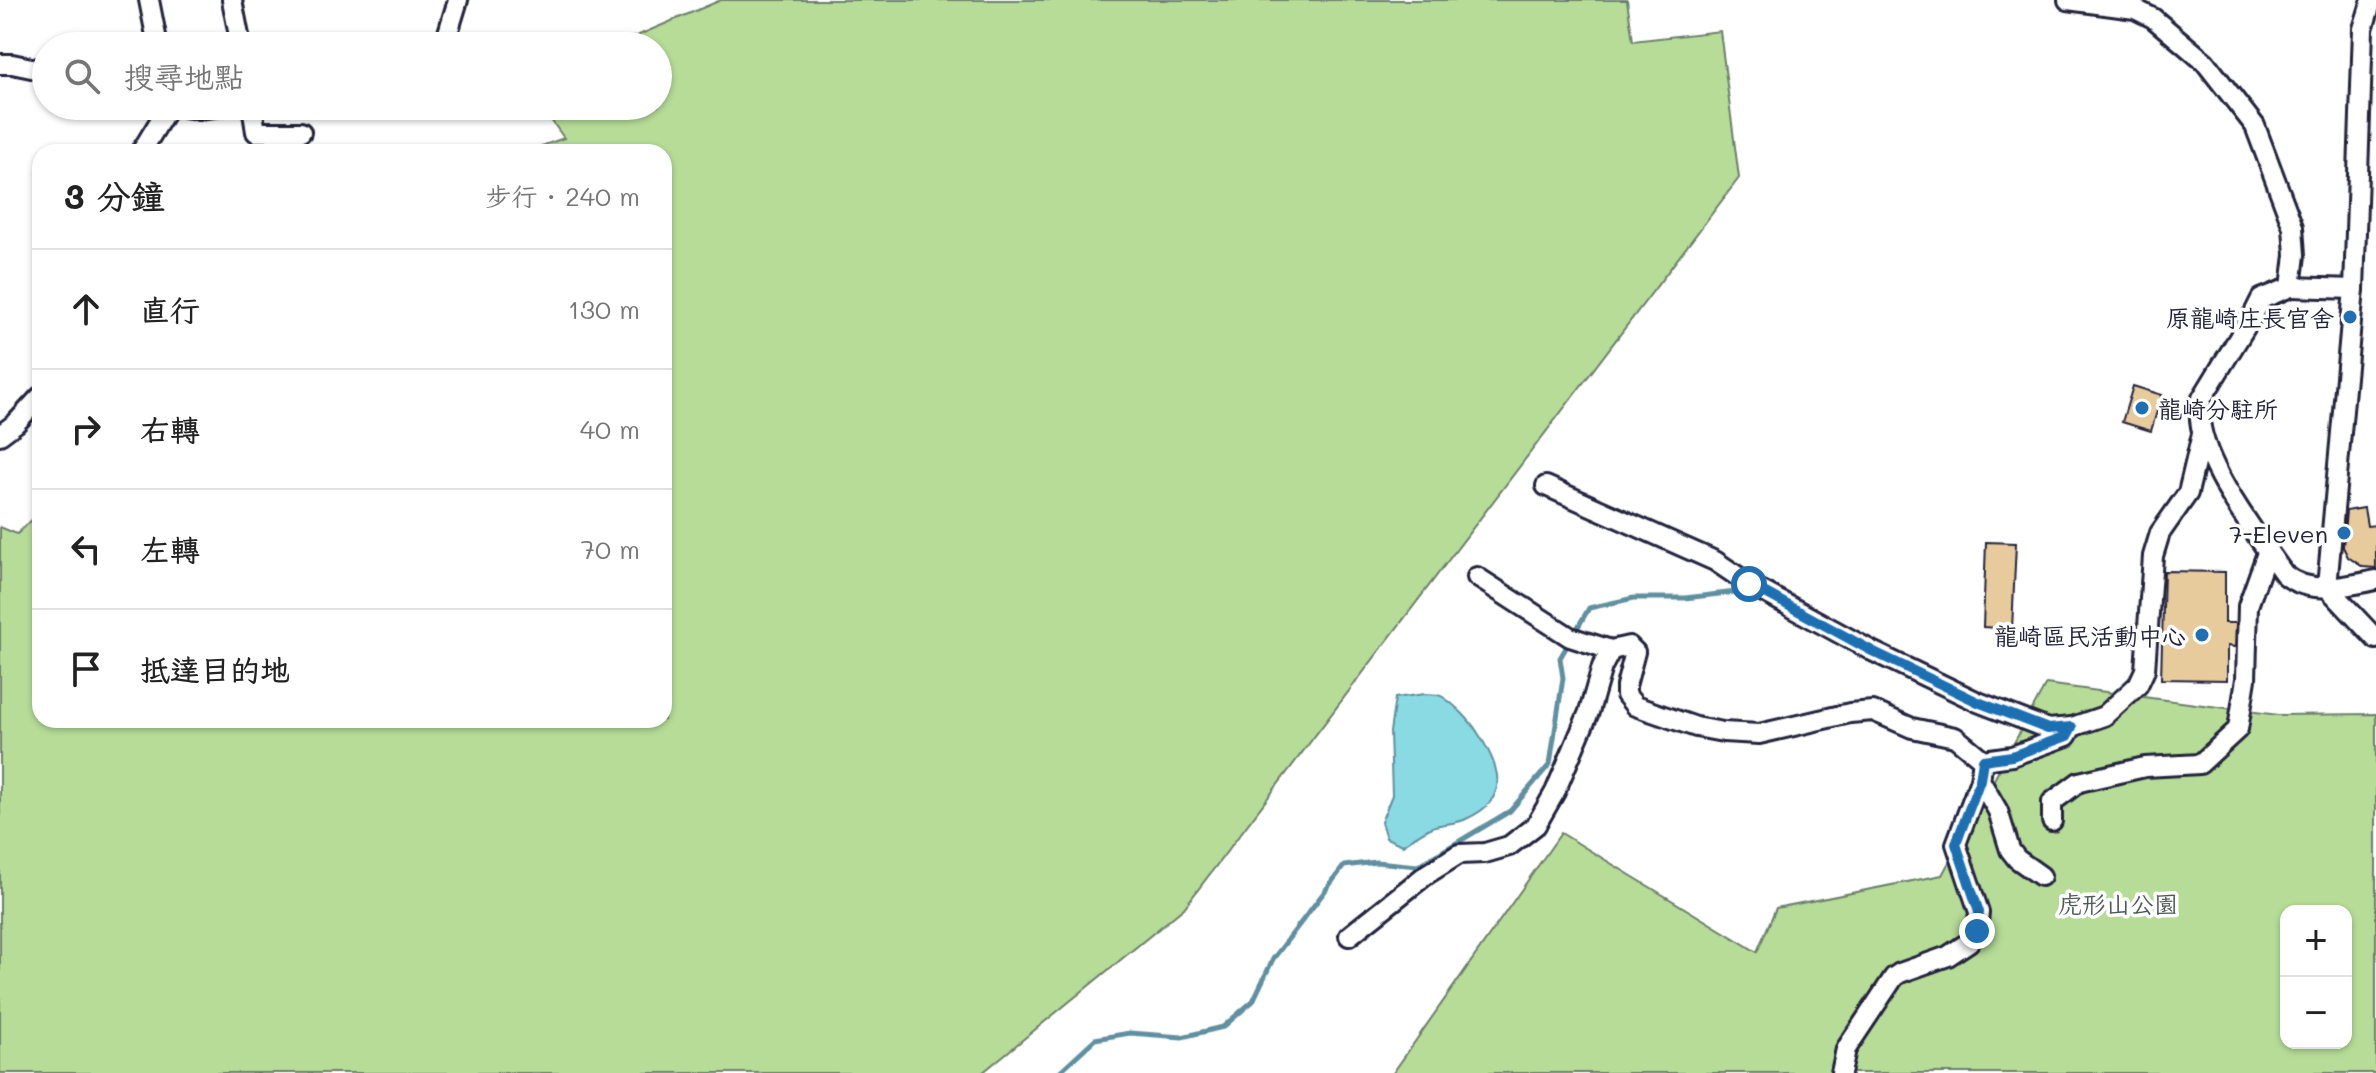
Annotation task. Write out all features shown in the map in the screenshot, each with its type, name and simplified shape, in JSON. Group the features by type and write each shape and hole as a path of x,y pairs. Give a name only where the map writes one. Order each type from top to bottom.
{"street":[{"path":"149,0 155,32"},
{"path":"232,0 238,32"},
{"path":"448,32 458,0"},
{"path":"2068,0 2135,9 2153,18 2205,62 2255,126 2293,227 2295,255 2291,287"},
{"path":"2372,0 2363,29 2354,289 2327,587 2376,639"},
{"path":"0,64 32,68"},
{"path":"146,144 160,120"},
{"path":"254,120 256,132 301,132"},
{"path":"2354,289 2291,287 2261,299 2198,408 2202,434 2215,467 2284,574 2293,582 2313,587 2376,580"},
{"path":"0,435 32,406"},
{"path":"1546,486 1715,561 1749,584 1872,651 1978,702 2048,729 2072,727 2104,716 2138,685 2145,670 2153,556 2160,533 2188,493 2202,434"},
{"path":"2052,821 2052,802 2079,782 2145,767 2200,764 2238,729 2246,679 2248,606 2268,550"},
{"path":"1477,577 1570,637 1611,650 1629,646 1635,652 1626,695 1635,706 1696,727 1759,734 1833,716 1873,711 1912,728 1955,737 1983,760 2012,756 2067,736 2072,727"},
{"path":"1349,936 1427,874 1459,854 1485,853 1509,846 1536,825 1555,792 1611,650"},
{"path":"1841,1073 1846,1049 1894,977 1948,956 1969,942 1977,931 1979,912 1956,844 1980,780 1983,760"},
{"path":"1980,780 1998,811 2010,850 2041,876"}],"green space":[{"path":"721,0 1627,0 1633,41 1720,31 1739,178 1184,908 982,1073 0,1073 0,527 17,534 32,520 32,728 672,728 672,144 547,144 564,138 551,120 672,120 672,32 646,32"},
{"name":"虎形山公園","path":"2046,684 2278,715 2376,714 2376,1073 1393,1073 1561,833 1757,952 1776,908 1942,875"}],"water":[{"path":"1425,694 1443,697 1471,723 1492,758 1498,781 1496,792 1481,811 1462,821 1431,828 1403,845 1386,838 1381,822 1392,795 1390,732 1395,698"}],"building":[{"name":"龍崎分駐所","path":"2133,386 2162,395 2151,431 2122,422"},
{"path":"2364,508 2367,526 2376,525 2376,568 2363,567 2348,557 2343,547 2346,511"},
{"path":"1986,542 2016,543 2012,629 1983,627"},
{"name":"龍崎區民活動中心","path":"2164,571 2225,572 2225,623 2236,623 2235,647 2227,646 2227,680 2161,679"}],"waterway":[{"path":"1058,1073 1095,1039 1130,1033 1182,1037 1223,1027 1253,1001 1273,959 1344,866 1376,862 1418,866 1510,811 1550,764 1563,678 1560,658 1589,608 1634,598 1685,598 1736,592"}],"place":[{"name":"原龍崎庄長官舍","path":"2350,317"},
{"name":"龍崎分駐所","path":"2142,408"},
{"name":"7-Eleven","path":"2344,533"},
{"name":"龍崎區民活動中心","path":"2202,635"}],"route":[{"path":"1749,584 1872,651 1978,702 2048,729 2072,727 2067,736 2012,756 1983,760 1980,780 1956,844 1979,912 1977,931"}]}
